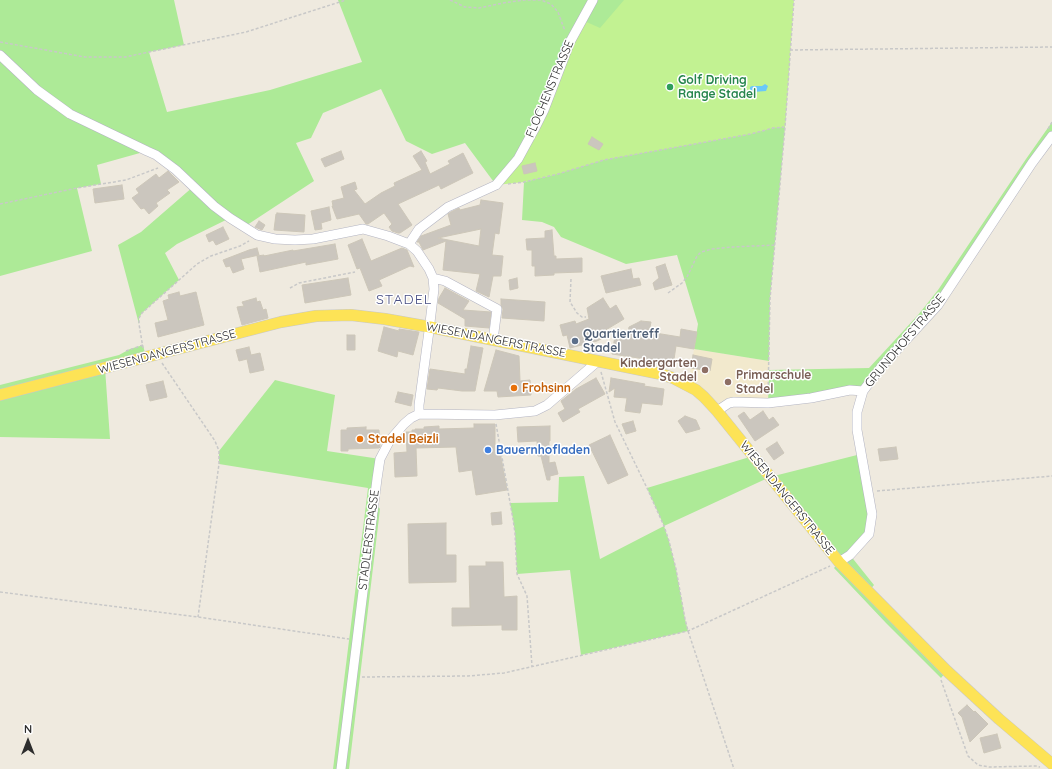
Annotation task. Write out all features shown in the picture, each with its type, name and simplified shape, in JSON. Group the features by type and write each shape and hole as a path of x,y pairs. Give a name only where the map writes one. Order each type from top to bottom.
{"main road":[{"name":"WIESENDANGERSTRASSE","path":"0,395 281,322 316,316 351,315 385,318 661,374 673,378 696,390 717,411 839,562 947,671 999,719 1052,764"}],"street":[{"name":"FLOCHENSTRASSE","path":"409,244 419,228 448,207 496,186 518,159 544,110 570,42 592,0"},
{"path":"0,55 37,90 70,114 156,155 176,170 214,206 260,237 295,240 313,239 363,229 409,244 417,251 429,269 433,278 434,289 419,414 495,415 535,411 547,405 598,361"},
{"name":"GRUNDHOFSTRASSE","path":"839,562 850,555 869,534 872,514 857,430 857,412 863,391 882,366 938,305 1032,164 1050,132"},
{"path":"433,278 446,281 497,309 493,340"},
{"path":"717,411 729,403 734,402 768,403 810,398 850,390 863,391"},
{"name":"STADLERSTRASSE","path":"341,769 380,459 390,440 404,424 419,414"}],"path":[{"path":"0,42 85,57 125,57 246,32 346,0"},
{"path":"450,0 466,8 479,8 524,0 541,0 551,4 558,12 570,42"},
{"path":"768,403 770,299 794,0"},
{"path":"790,50 1052,47"},
{"path":"1050,132 1052,122"},
{"path":"496,186 524,182 558,174 610,159 785,127"},
{"path":"0,204 76,188 126,180 169,164"},
{"path":"668,293 682,283 687,277 697,256 701,252 712,249 733,247 775,245"},
{"path":"143,345 139,324 139,318 142,313 197,264 211,256 240,246"},
{"path":"290,288 299,283 355,272"},
{"path":"571,279 570,302 577,313 582,317 586,317"},
{"path":"598,361 615,422 664,526 676,569 688,631 734,769"},
{"path":"163,365 215,440 218,451 219,464 198,617"},
{"path":"495,415 514,519 517,574 528,596 532,666"},
{"path":"869,492 1052,476"},
{"path":"371,677 468,676 504,673 688,631 839,562"},
{"path":"0,592 198,617 357,640"},
{"path":"941,678 968,756 978,765 989,767 1040,767"}],"shaded area":[{"name":"Primarschule Stadel","path":"694,349 769,361 768,403 734,402 717,411 687,385"}],"green space":[{"path":"0,0 174,0 184,45 149,52 167,112 270,90 362,62 338,0 761,0 790,58 770,299 769,361 694,349 698,324 677,255 626,264 561,237 554,227 542,222 522,220 524,182 552,175 496,185 465,143 432,154 406,141 381,89 323,113 311,138 296,143 314,181 244,227 230,218 177,244 165,253 179,280 142,313 139,318 139,324 118,245 141,232 194,186 147,151 97,165 101,184 77,188 92,251 0,276"},
{"name":"Golf Driving Range Stadel","path":"624,0 794,0 785,127 604,160 558,174 524,182 496,185 518,159 582,20 600,28"},
{"path":"1052,122 1052,136 938,305 863,391 768,403 769,370 869,368 918,315 938,290"},
{"path":"143,345 146,357 105,368 110,439 0,437 0,385 119,355 130,349"},
{"path":"275,380 335,395 327,451 380,459 374,501 380,509 349,769 333,769 368,488 219,464 219,451"},
{"path":"861,454 869,492 869,534 850,555 874,585 869,591 947,671 941,678 834,568 839,562 770,477"},
{"path":"753,456 770,477 664,526 647,488"},
{"path":"584,476 600,559 664,526 676,569 688,631 581,655 570,570 517,574 515,533 510,503 558,502 559,477"}],"water":[{"path":"765,84 768,86 766,91 753,92 750,90 750,87 752,86 762,86"}],"building":[{"path":"592,137 603,144 599,150 588,144"},
{"path":"341,151 344,159 325,167 321,159"},
{"path":"421,151 427,161 425,162 430,174 450,164 448,161 463,153 473,173 441,189 439,185 398,204 412,225 400,233 392,231 389,227 392,224 384,213 368,224 366,224 359,214 337,219 332,206 332,201 344,198 341,187 355,182 357,189 354,190 365,204 381,193 395,186 394,183 422,170 413,156"},
{"path":"535,163 537,171 524,174 522,166"},
{"path":"168,171 179,182 167,190 170,193 156,203 158,206 149,214 144,208 141,209 132,198 139,193 136,189 156,174 159,178"},
{"path":"122,185 124,199 95,203 93,189"},
{"path":"481,200 503,203 499,234 495,233 492,255 503,256 501,276 493,276 489,297 476,291 480,274 443,270 446,241 423,250 419,242 417,242 421,236 451,225 448,214 451,212 459,208 460,210 480,205","holes":["481,229 479,246 438,238"]},
{"path":"329,207 331,220 321,223 322,229 315,230 311,211"},
{"path":"277,213 305,215 304,232 274,230"},
{"path":"259,221 265,225 262,230 255,227"},
{"path":"223,227 229,239 216,245 213,240 209,242 206,235"},
{"path":"552,230 554,256 556,256 556,259 582,258 582,272 554,273 554,275 535,276 535,266 532,266 532,250 527,250 526,239 545,238 545,231"},
{"path":"362,239 371,261 402,248 407,250 414,267 410,266 379,280 382,286 369,291 360,268 357,269 348,245"},
{"path":"335,244 338,259 306,265 306,262 260,272 257,256"},
{"path":"257,248 259,255 241,259 244,269 233,273 230,266 226,267 223,260"},
{"path":"665,264 672,285 655,290 653,283 659,278 656,267"},
{"path":"631,269 633,279 639,278 641,285 606,293 601,276"},
{"path":"348,278 351,295 305,303 302,285"},
{"path":"517,278 518,288 510,290 509,280"},
{"path":"445,288 469,301 463,310 491,312 489,328 465,326 465,319 438,303 439,298"},
{"path":"179,292 180,296 196,292 204,325 158,337 155,323 168,320 163,301 169,299 168,295"},
{"path":"256,298 257,302 260,301 263,310 266,309 268,318 242,325 237,307 244,306 242,302"},
{"path":"603,298 610,309 616,305 624,319 599,334 609,335 597,341 570,348 567,335 563,336 560,325 575,321 576,324 589,319 587,308"},
{"path":"501,299 545,302 544,321 502,318 503,309"},
{"path":"641,321 651,322 649,332 680,337 681,329 697,332 694,349 676,346 673,366 645,362 645,359 612,354 615,336 627,338 629,327"},
{"path":"384,327 399,331 399,329 419,332 413,355 398,351 397,357 378,351"},
{"path":"347,335 355,335 355,350 347,350"},
{"path":"471,346 483,348 475,391 438,388 437,390 427,389 430,369 465,374"},
{"path":"249,347 251,355 260,353 264,370 250,373 247,359 239,361 236,350"},
{"path":"496,350 519,356 520,381 530,380 531,395 498,397 497,391 484,391"},
{"path":"693,355 712,359 710,371 691,368"},
{"path":"596,378 605,394 578,409 580,412 563,422 558,413 565,409 561,401 576,389"},
{"path":"611,378 664,389 662,405 642,403 640,413 625,411 627,398 614,397 615,388 609,392"},
{"path":"163,381 167,397 150,401 146,385"},
{"path":"398,392 413,395 411,406 395,402"},
{"path":"763,411 769,420 773,417 779,425 755,441 738,416 744,412 750,420"},
{"path":"685,416 696,420 700,429 686,433 678,421"},
{"path":"633,421 636,431 626,434 622,424"},
{"path":"474,424 495,424 495,453 500,452 507,490 476,495 472,470 459,472 456,447 416,448 417,476 395,477 394,453 407,452 406,432 412,432 412,430 415,429 424,429 424,427 439,426 439,429 474,428"},
{"path":"550,426 549,463 555,462 558,474 550,476 550,480 547,480 541,456 538,456 537,441 518,442 517,427"},
{"name":"Stadel Beizli","path":"366,427 366,430 379,430 379,448 348,449 348,451 341,451 341,430 347,430 347,428"},
{"path":"610,435 628,475 608,484 589,445"},
{"path":"777,442 784,453 774,460 766,449"},
{"path":"896,447 898,459 880,461 878,449"},
{"path":"501,512 502,524 492,525 491,513"},
{"path":"446,523 446,555 456,555 456,582 409,583 408,524"},
{"path":"486,562 503,562 504,597 517,596 517,630 502,630 502,625 452,626 452,608 470,608 469,566 486,566"},
{"path":"967,705 988,724 970,742 962,717 958,713"},
{"path":"997,734 1001,748 984,753 980,738"}],"waterway":[{"path":"558,62 564,43"}],"place":[{"name":"Golf Driving Range Stadel","path":"670,87"},
{"name":"Quartiertreff Stadel","path":"575,341"},
{"name":"Kindergarten Stadel","path":"705,370"},
{"name":"Primarschule Stadel","path":"728,382"},
{"name":"Frohsinn","path":"514,388"},
{"name":"Stadel Beizli","path":"360,439"},
{"name":"Bauernhofladen","path":"488,450"}],"district":[{"name":"STADEL","path":"404,300"}]}
